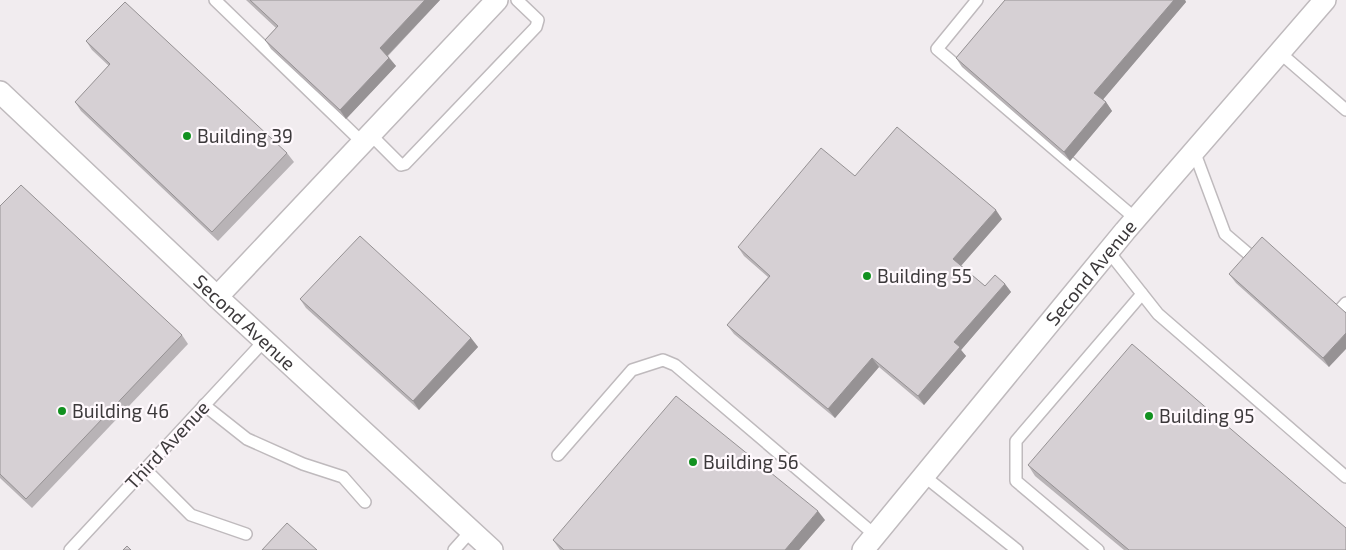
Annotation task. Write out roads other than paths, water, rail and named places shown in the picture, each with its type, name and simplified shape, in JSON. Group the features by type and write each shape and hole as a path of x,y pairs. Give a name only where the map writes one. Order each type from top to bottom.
{"street":[{"path":"217,297 498,0"},
{"name":"Second Avenue","path":"869,542 1136,219 1325,0"},
{"name":"Second Avenue","path":"0,92 217,297 492,550"}],"lane":[{"path":"215,0 367,139 401,165 405,164 536,27 538,20 517,0"},
{"path":"977,0 937,49 1136,219"},
{"path":"1280,52 1346,110"},
{"path":"1194,151 1225,234 1270,272"},
{"path":"1109,252 1158,314 1346,477"},
{"path":"1098,550 1016,481 1016,442 1142,294"},
{"path":"1328,322 1346,303"},
{"name":"Third Avenue","path":"70,550 265,340"},
{"path":"558,455 632,370 663,360 676,365 869,542"},
{"path":"204,405 247,439 303,464 343,477 365,502"},
{"path":"145,469 191,515 246,534"},
{"path":"924,476 1017,550"},
{"path":"454,550 471,531"}],"place":[{"name":"Building 39","path":"187,136"},
{"name":"Building 55","path":"867,276"},
{"name":"Building 46","path":"62,411"},
{"name":"Building 95","path":"1149,416"},
{"name":"Building 56","path":"693,462"}]}
